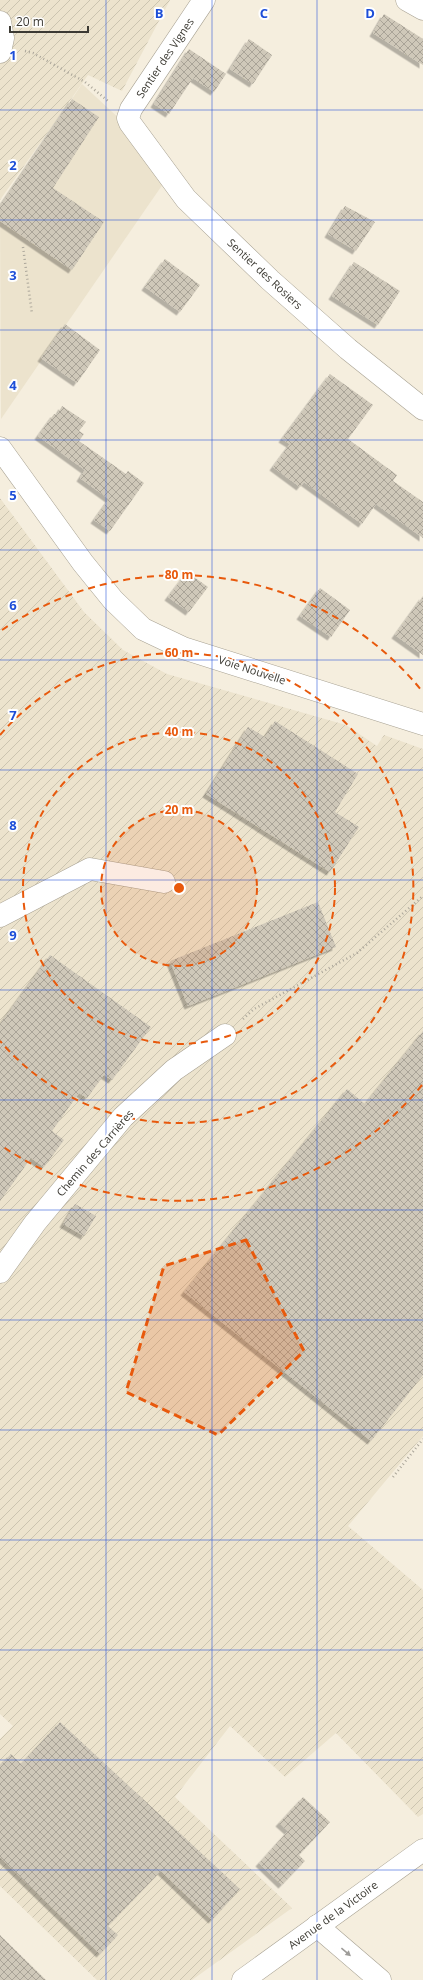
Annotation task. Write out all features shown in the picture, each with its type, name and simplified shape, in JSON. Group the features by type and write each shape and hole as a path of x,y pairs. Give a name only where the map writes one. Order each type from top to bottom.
{"street":[{"name":"Sentier des Vignes","path":"128,118 131,109 204,0"},
{"path":"407,0 423,9"},
{"path":"0,22 3,38 1,48"},
{"name":"Sentier des Rosiers","path":"128,118 186,199 270,280 348,349 423,409"},
{"name":"Voie Nouvelle","path":"0,448 83,563 112,600 144,628 183,648 423,724"},
{"path":"0,916 90,869 164,882"},
{"name":"Chemin des Carrières","path":"0,1272 35,1223 123,1117 174,1070 226,1035"},
{"name":"Avenue de la Victoire","path":"242,1980 423,1850"},
{"path":"317,1926 380,1980"}],"path":[{"path":"1,48 33,53 86,82 128,118"},
{"path":"23,247 32,314"},
{"path":"226,1035 254,1009 357,953 423,896"},
{"path":"393,1477 423,1439"}],"highlighted area":[{"path":"246,1240 304,1351 218,1435 126,1392 164,1266"}],"shaded area":[{"path":"0,0 170,0 122,91 88,75 0,200"},
{"path":"82,84 124,123 165,181 1,419 0,206"},
{"path":"0,498 84,612 123,650 167,674 346,725 377,746 384,735 423,749 423,1436 348,1526 423,1590 423,1814 418,1817 336,1733 285,1777 230,1726 175,1797 292,1908 192,1980 97,1980 0,1886 0,1739 13,1726 0,1714"}],"building":[{"path":"384,14 423,39 423,65 373,33"},
{"path":"249,39 272,55 253,84 230,69"},
{"path":"189,49 226,74 214,92 193,78 169,114 154,104"},
{"path":"72,99 99,117 53,188 104,222 72,270 0,221 0,206"},
{"path":"345,206 375,222 356,251 328,234"},
{"path":"165,259 200,285 180,312 145,287"},
{"path":"354,262 400,291 378,325 332,296"},
{"path":"65,324 100,350 77,383 41,358"},
{"path":"330,374 373,405 348,439 397,475 393,481 423,502 423,538 376,504 362,524 304,482 300,487 273,467 290,444 282,439"},
{"path":"62,406 86,422 79,431 84,434 79,441 126,474 128,471 144,483 110,531 94,520 109,499 80,478 85,470 38,436 54,414 57,415"},
{"path":"187,572 208,587 189,612 168,597"},
{"path":"320,588 350,610 331,637 300,616"},
{"path":"423,596 423,655 395,635"},
{"path":"275,721 358,774 335,812 359,827 330,872 206,794 248,727 265,737"},
{"path":"318,902 336,947 188,1006 170,961"},
{"path":"50,955 151,1027 112,1080 104,1075 87,1098 79,1093 52,1131 64,1140 44,1167 31,1158 0,1201 0,1024"},
{"path":"423,1031 423,1375 371,1441 184,1292 347,1089 365,1104"},
{"path":"75,1204 96,1216 84,1236 63,1224"},
{"path":"60,1722 240,1889 212,1920 161,1871 108,1926 118,1935 100,1954 0,1857 0,1765 11,1754 21,1764"},
{"path":"303,1797 330,1822 299,1855 305,1861 282,1885 259,1863 288,1831 279,1823"},
{"path":"0,1935 46,1980 0,1980"}]}
